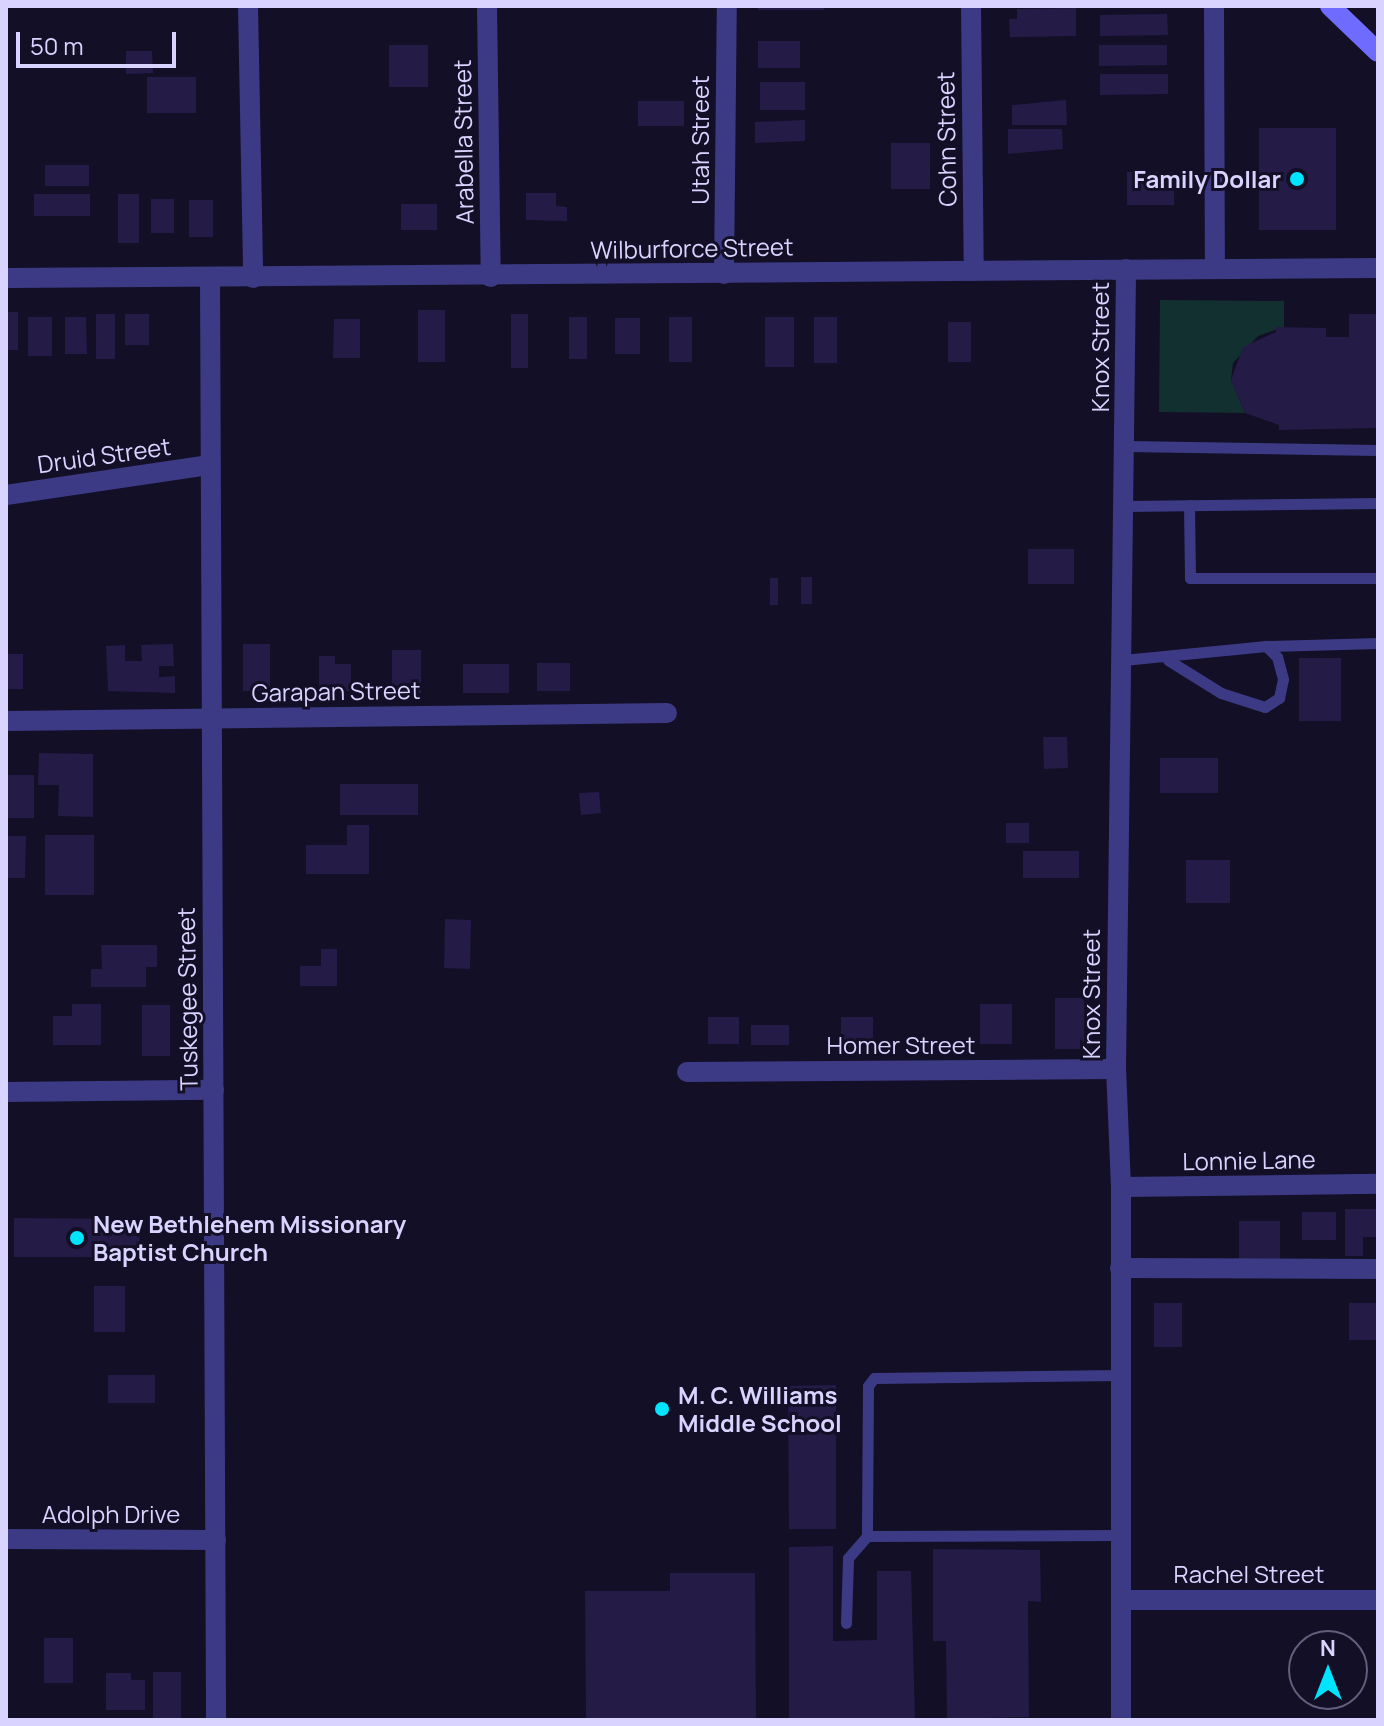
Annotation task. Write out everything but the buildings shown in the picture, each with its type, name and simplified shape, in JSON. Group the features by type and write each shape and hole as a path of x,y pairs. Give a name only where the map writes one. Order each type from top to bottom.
{"main road":[{"path":"1330,6 1378,52"}],"street":[{"path":"248,6 253,278"},
{"name":"Arabella Street","path":"487,6 491,277"},
{"name":"Utah Street","path":"724,274 727,6"},
{"name":"Cohn Street","path":"971,6 974,271"},
{"path":"1214,6 1215,268"},
{"name":"Wilburforce Street","path":"6,278 491,277 1378,268"},
{"name":"Knox Street","path":"1121,1720 1121,1187 1116,1069 1126,506 1126,269"},
{"name":"Tuskegee Street","path":"210,278 216,1720"},
{"name":"Druid Street","path":"6,495 210,465"},
{"name":"Garapan Street","path":"6,721 667,713"},
{"name":"Homer Street","path":"687,1072 1116,1069"},
{"path":"6,1092 214,1090"},
{"name":"Lonnie Lane","path":"1121,1187 1378,1184"},
{"path":"1120,1268 1378,1269"},
{"name":"Adolph Drive","path":"6,1539 216,1540"},
{"name":"Rachel Street","path":"1121,1600 1378,1600"}],"lane":[{"path":"1126,446 1378,450"},
{"path":"1126,506 1378,503"},
{"path":"1189,505 1190,578 1378,578"},
{"path":"1123,660 1167,660 1266,646 1378,643"},
{"path":"1167,660 1221,693 1265,707 1279,698 1283,679 1277,657 1266,646"},
{"path":"846,1623 848,1558 867,1536 868,1386 874,1378 1121,1375"},
{"path":"867,1536 1121,1535"}],"green space":[{"path":"1160,300 1284,301 1284,327 1258,336 1233,363 1231,380 1245,413 1159,412"}],"place":[{"name":"Family Dollar","path":"1297,179"},
{"name":"New Bethlehem Missionary Baptist Church","path":"77,1238"},
{"name":"M. C. Williams Middle School","path":"662,1409"}]}
